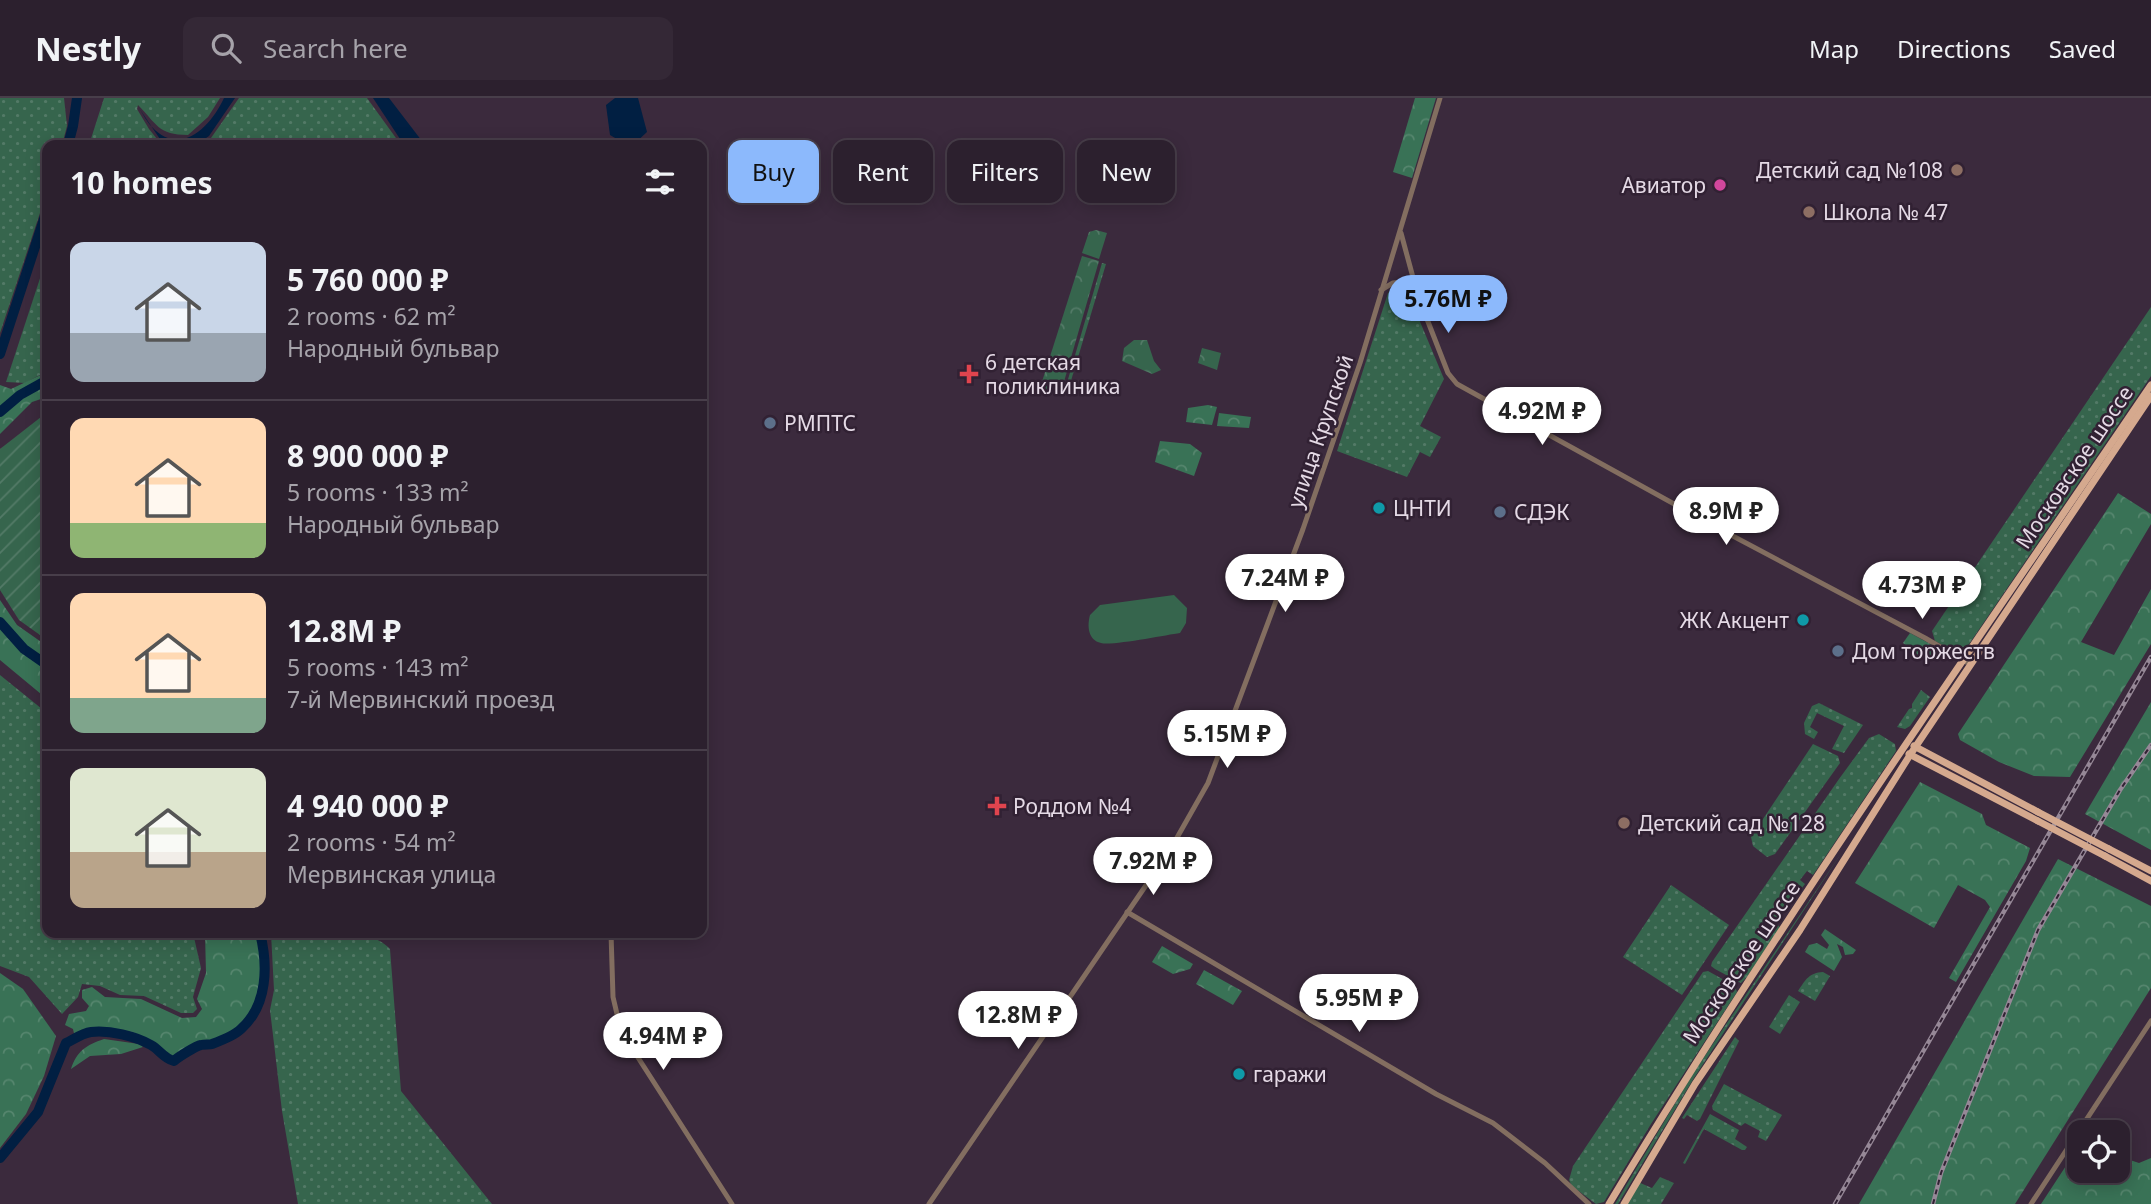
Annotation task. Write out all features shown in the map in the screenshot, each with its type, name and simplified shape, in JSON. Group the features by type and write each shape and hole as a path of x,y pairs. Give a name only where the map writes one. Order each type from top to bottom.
{"main road":[{"name":"Московское шоссе","path":"1609,1204 1743,989 2151,385"},
{"name":"Московское шоссе","path":"1624,1204 1695,1084 1800,930 1910,755 2151,396"},
{"path":"1908,742 2038,812 2151,881"},
{"path":"1902,750 2038,821 2151,871"}],"street":[{"name":"улица Крупской","path":"929,1204 1170,850 1208,783 1328,460 1440,98"},
{"path":"1400,229 1405,256 1418,296 1448,373 1457,384 1517,419 1925,638 1971,666"},
{"path":"1392,256 1397,251 1404,252 1405,256"},
{"path":"1381,290 1401,282 1418,296"},
{"path":"1127,912 1436,1094 1493,1123 1545,1163 1590,1204"},
{"path":"611,938 613,997 621,1031 732,1204"},
{"path":"2031,1204 2151,1021"}],"green space":[{"path":"0,98 64,98 67,126 63,140 42,140 42,207 0,333"},
{"path":"104,98 220,98 208,117 188,135 164,131 138,105 137,109 158,140 91,140"},
{"path":"239,98 367,98 397,140 208,140"},
{"path":"1415,98 1436,98 1412,178 1393,172"},
{"path":"1096,230 1107,233 1099,259 1082,253 1089,232"},
{"path":"1082,256 1099,261 1061,392 1040,388"},
{"path":"1102,263 1106,264 1067,394 1064,393"},
{"path":"42,272 42,374 25,383 6,382"},
{"path":"1394,286 1408,293 1444,379 1420,426 1441,437 1430,457 1420,452 1407,477 1337,451 1388,293"},
{"path":"2151,307 2151,376 1963,653 1960,654 1935,641 1932,631"},
{"path":"1134,340 1147,340 1154,361 1161,370 1152,374 1122,361 1124,348"},
{"path":"1202,348 1221,353 1217,370 1198,363"},
{"path":"42,374 42,399 32,402 0,434 0,385 11,389"},
{"path":"1208,405 1217,407 1212,425 1186,422 1188,408"},
{"path":"1219,413 1251,417 1249,428 1217,426"},
{"path":"41,417 42,636 19,620 0,590 0,449"},
{"path":"1160,441 1190,444 1202,453 1194,476 1155,462"},
{"path":"2118,493 2151,514 2151,524 2081,642 2114,655 2151,589 2151,644 2070,777 2034,776 1999,762 1960,740 1958,734"},
{"path":"1174,595 1187,608 1186,623 1180,633 1107,644 1091,636 1090,615 1100,605"},
{"path":"0,600 17,625 42,642 42,695 0,660"},
{"path":"1910,633 1945,652 1940,659 1926,661 1903,643"},
{"path":"0,675 42,709 42,938 194,938 201,968 193,997 197,1009 193,1013 181,1013 144,996 120,995 100,986 82,984 78,997 62,1014 29,977 0,966"},
{"path":"1921,690 1930,697 1910,726 1905,729 1897,727 1912,708"},
{"path":"2151,702 2151,850 2085,814"},
{"path":"1819,703 1863,725 1844,753 1832,749 1844,726 1817,713 1810,727 1818,732 1814,739 1805,734 1804,723 1812,706"},
{"path":"1879,734 1895,744 1896,751 1813,875 1807,871 1800,880 1805,884 1775,923 1780,927 1747,977 1741,983 1715,969 1711,966 1712,962 1839,779 1869,738"},
{"path":"1813,744 1838,756 1840,763 1775,854 1767,857 1753,846 1751,837"},
{"path":"1920,782 1982,814 1986,825 2030,848 2026,861 1956,982 1949,978 1990,907 1985,900 1958,885 1934,928 1855,883"},
{"path":"1842,852 1694,1078 1618,1204 1615,1204 1692,1075"},
{"path":"2058,859 2151,906 2151,988 2015,1204 1859,1204"},
{"path":"1671,885 1729,925 1682,995 1623,957"},
{"path":"1825,929 1856,950 1853,954 1845,955 1843,947 1837,944 1842,957 1834,971 1805,952 1809,945 1817,943 1827,949 1829,945 1821,935"},
{"path":"205,938 265,938 263,985 254,1013 231,1035 212,1044 199,1046 174,1061 151,1045 133,1037 103,1032 75,1038 73,1029 65,1025 69,1014 86,1011 89,1006 82,998 82,990 92,987 105,997 141,999 182,1018 196,1017 202,1009 197,999 206,973"},
{"path":"271,938 372,938 390,949 401,1091 492,1204 298,1204 282,1111 270,1010 274,990"},
{"path":"1162,946 1193,964 1190,969 1173,974 1152,962"},
{"path":"1204,970 1242,991 1233,1005 1196,984"},
{"path":"1708,971 1735,986 1737,992 1604,1202 1596,1204 1572,1186 1569,1180 1573,1166 1703,972"},
{"path":"1823,972 1830,976 1815,1001 1798,991 1808,977"},
{"path":"0,973 23,989 56,1036 44,1076 26,1114 0,1148"},
{"path":"1789,995 1800,1002 1780,1034 1769,1027"},
{"path":"1735,1037 1739,1041 1700,1119 1697,1121 1687,1115 1682,1118"},
{"path":"104,1039 139,1044 143,1047 121,1054 90,1056 71,1069 83,1049"},
{"path":"1724,1084 1782,1115 1766,1141 1758,1137 1760,1131 1745,1123 1741,1126 1713,1110 1712,1106"},
{"path":"1710,1114 1739,1130 1735,1139 1747,1147 1742,1150 1704,1129 1685,1164 1683,1163"},
{"path":"2151,1158 2151,1204 2041,1204 2067,1164 2067,1183 2130,1183 2130,1160 2139,1163"},
{"path":"1660,1177 1674,1183 1661,1204 1624,1204 1638,1182 1652,1188"}],"water":[{"path":"224,98 235,98 209,136 203,140 161,140 151,126 163,136 184,139 203,128"},
{"path":"373,98 389,98 421,140 401,140"},
{"path":"615,98 638,98 647,132 638,140 618,140 610,135 606,105"}],"waterway":[{"path":"69,140 77,98"},
{"path":"0,354 42,225"},
{"path":"0,412 20,395 42,383"},
{"path":"0,622 24,649 42,662"},
{"path":"0,1158 38,1112 66,1043 88,1033 114,1033 145,1042 174,1061 195,1047 212,1044 241,1029 256,1008 264,984 261,938"}],"railway":[{"path":"1835,1204 2151,657"},
{"path":"1933,1204 1941,1173 2038,930 2120,790 2151,745"}],"place":[{"name":"Детский сад №108","path":"1957,170"},
{"name":"Авиатор","path":"1720,185"},
{"name":"Школа № 47","path":"1809,212"},
{"name":"6 детская поликлиника","path":"969,374"},
{"name":"РМПТС","path":"770,423"},
{"name":"ЦНТИ","path":"1379,508"},
{"name":"СДЭК","path":"1500,512"},
{"name":"ЖК Акцент","path":"1803,620"},
{"name":"Дом торжеств","path":"1838,651"},
{"name":"Роддом №4","path":"997,806"},
{"name":"Детский сад №128","path":"1624,823"},
{"name":"гаражи","path":"1239,1074"}]}
